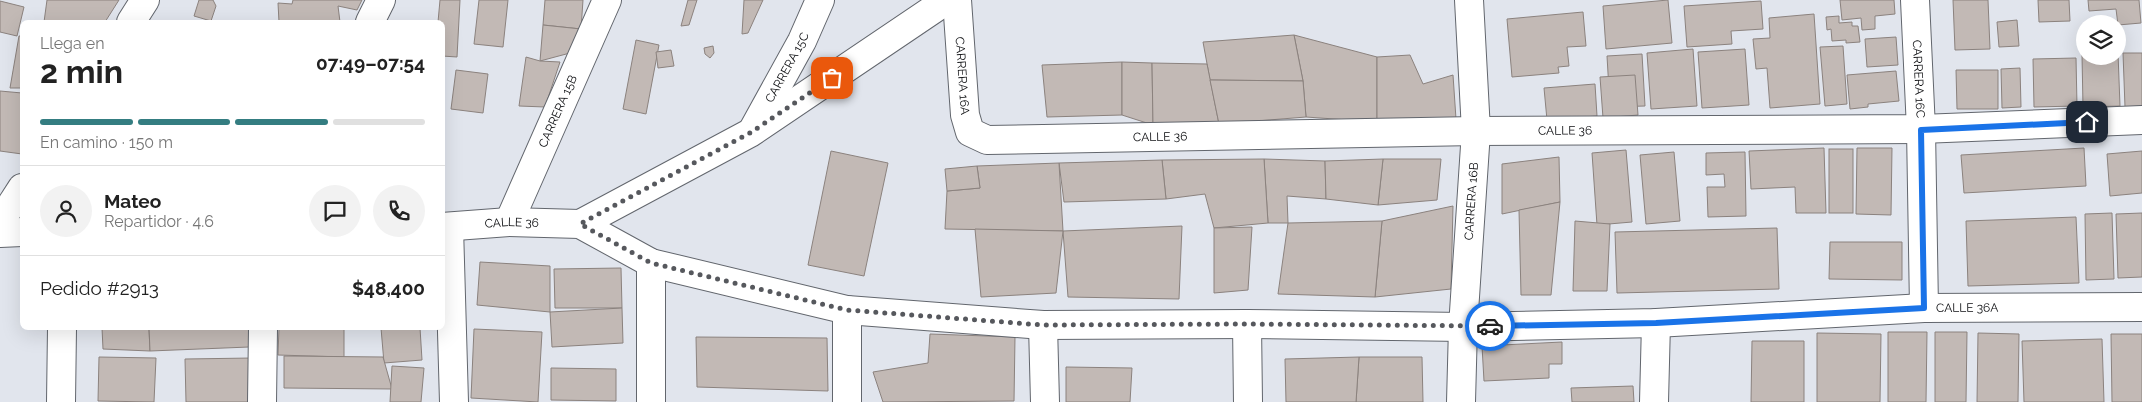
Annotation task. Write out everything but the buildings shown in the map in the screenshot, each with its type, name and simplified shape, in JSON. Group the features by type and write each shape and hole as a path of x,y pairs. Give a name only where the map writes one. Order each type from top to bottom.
{"street":[{"path":"132,20 145,0"},
{"path":"371,20 381,0"},
{"name":"CARRERA 15B","path":"508,222 607,0"},
{"name":"CARRERA 15C","path":"750,133 802,40 820,0"},
{"path":"580,224 750,133 947,0"},
{"name":"CARRERA 16A","path":"957,0 965,115 970,132 987,140"},
{"name":"CARRERA 16B","path":"1461,402 1463,327 1476,130 1468,0"},
{"name":"CARRERA 16C","path":"1915,0 1921,130 1924,308"},
{"name":"CALLE 36","path":"987,140 1476,130 1921,130 2142,120"},
{"path":"0,222 20,191"},
{"name":"CALLE 36","path":"446,227 508,222 580,224"},
{"name":"CALLE 36A","path":"580,224 651,263 847,310 1043,325 1247,324 1463,327 1656,323 1924,308 2142,307"},
{"path":"446,227 454,402"},
{"path":"0,233 20,232"},
{"path":"651,263 651,402"},
{"path":"847,310 847,402"},
{"path":"1654,402 1656,323"},
{"path":"1247,324 1248,402"},
{"path":"1043,325 1045,402"},
{"path":"61,402 62,330"},
{"path":"262,402 263,330"}],"way so far":[{"path":"832,78 750,133 580,224 651,263 847,310 1043,325 1490,326"}],"route":[{"path":"1490,326 1656,323 1924,308 1921,130 2087,122"}]}
